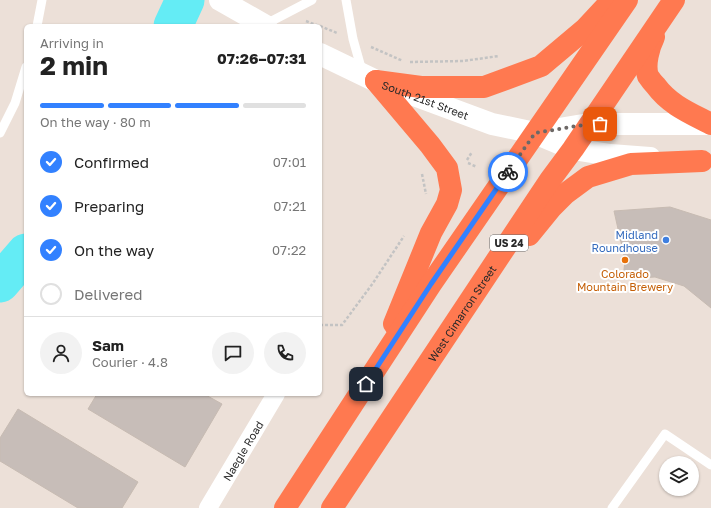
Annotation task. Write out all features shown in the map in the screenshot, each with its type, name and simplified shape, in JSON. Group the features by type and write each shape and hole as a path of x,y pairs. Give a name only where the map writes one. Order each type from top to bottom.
{"highway":[{"path":"369,78 420,87 484,87 541,66 585,29 612,0"},
{"path":"285,508 431,284 627,0"},
{"path":"671,4 650,46 647,59 648,76 663,96 681,109 711,124"},
{"name":"West Cimarron Street","path":"332,508 550,180 573,149 671,4"},
{"path":"369,78 430,144 448,168 451,190 446,204 431,233 374,373"},
{"path":"446,337 551,208 565,194 588,177 631,164 706,161"}],"main road":[{"path":"220,0 262,24"},
{"name":"South 21st Street","path":"322,55 369,78 492,124 535,133 573,149 610,155 706,161"},
{"name":"South 21st Street","path":"535,133 589,124 711,124"}],"street":[{"name":"Naegle Road","path":"208,508 275,396"}],"lane":[{"path":"37,24 42,0"},
{"path":"269,24 312,0"},
{"path":"346,0 353,39 369,78"},
{"path":"0,133 15,103 24,74"},
{"path":"612,508 665,434 711,465"}],"path":[{"path":"322,27 405,62 463,61 502,56"},
{"path":"465,162 477,167"},
{"path":"422,174 428,200"},
{"path":"322,325 342,325 373,283 407,232"}],"building":[{"name":"Midland Roundhouse","path":"670,207 711,220 711,308 684,286 655,277 623,279 625,260 614,211"},
{"path":"96,396 208,396 222,404 185,467 88,409"},
{"path":"18,409 138,482 122,508 78,508 0,461 0,438"}],"waterway":[{"path":"174,24 185,0"},
{"path":"0,283 24,255"}],"way so far":[{"path":"508,172 535,133 589,124 600,124"}],"place":[{"name":"Midland Roundhouse","path":"666,240"},
{"name":"Colorado Mountain Brewery","path":"625,260"}],"route":[{"path":"366,384 431,284 508,172"}]}
